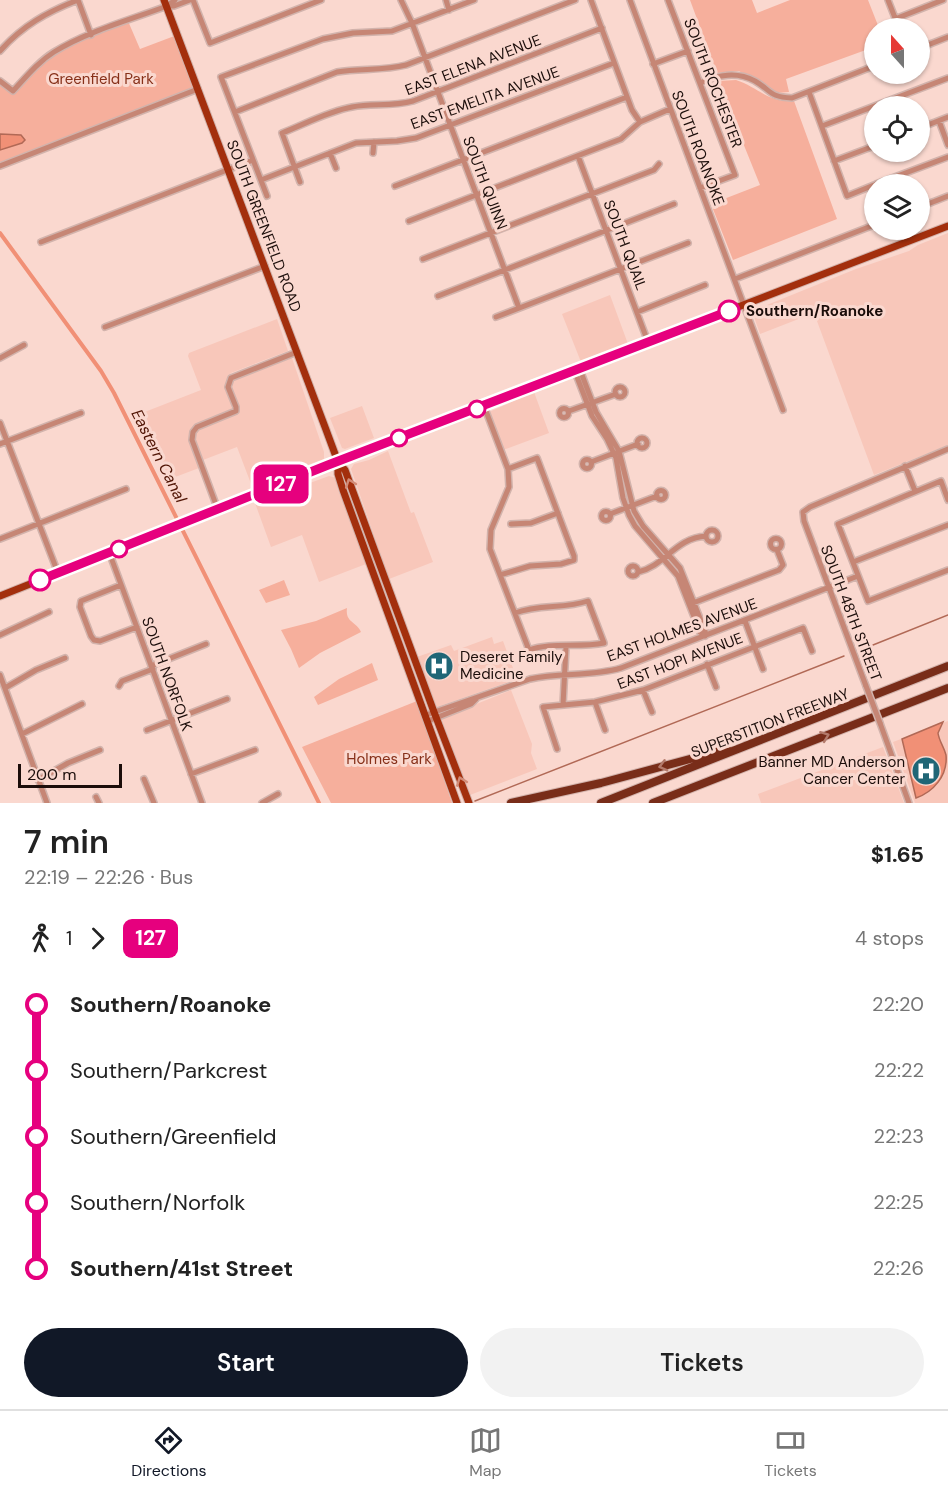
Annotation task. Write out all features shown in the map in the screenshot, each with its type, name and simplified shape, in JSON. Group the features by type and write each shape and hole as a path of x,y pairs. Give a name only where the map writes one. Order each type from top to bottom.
{"highway":[{"name":"SUPERSTITION FREEWAY","path":"601,803 948,666"},
{"path":"652,803 948,688"},
{"path":"511,803 601,783 722,751 820,718"},
{"path":"663,803 711,781"}],"main road":[{"name":"SOUTH GREENFIELD ROAD","path":"166,3 338,462 338,474 354,519 431,717 469,803"},
{"path":"0,596 338,462 948,226"},
{"name":"SOUTH GREENFIELD ROAD","path":"338,462 345,470 389,589 457,803"},
{"path":"354,519 362,526 368,544 374,547"},
{"path":"368,555 373,558 382,581 389,589"}],"street":[{"path":"0,51 25,27 41,16 78,0 91,35"},
{"path":"0,81 13,91 53,52 175,0"},
{"path":"166,3 174,6 191,0 210,43 319,0"},
{"name":"SOUTH QUINN","path":"401,0 412,23 519,308"},
{"path":"446,0 449,10"},
{"path":"267,196 221,77 323,39 353,33 384,33 474,0"},
{"path":"235,112 337,72 393,68 425,58 575,0"},
{"path":"591,0 627,97 640,122"},
{"name":"SOUTH ROANOKE","path":"630,0 744,305"},
{"name":"SOUTH ROCHESTER","path":"668,0 735,175 700,188"},
{"path":"888,0 895,18"},
{"path":"898,18 943,0"},
{"name":"EAST ELENA AVENUE","path":"295,167 282,133 355,106 402,104 602,28"},
{"path":"930,44 948,37"},
{"path":"653,64 688,51"},
{"name":"EAST EMELITA AVENUE","path":"261,180 356,143 416,138 614,63"},
{"path":"700,83 725,75 742,75 778,98 792,98 864,70"},
{"path":"822,126 948,78"},
{"path":"0,166 198,89"},
{"path":"809,92 848,195 864,189"},
{"path":"395,186 627,97"},
{"path":"409,221 621,139 640,122 670,108"},
{"path":"930,124 948,117"},
{"path":"939,121 948,146"},
{"path":"374,142 374,153"},
{"path":"834,161 864,150"},
{"path":"330,153 336,168"},
{"name":"SOUTH QUAIL","path":"578,156 648,342"},
{"path":"904,174 948,157"},
{"path":"41,242 253,160"},
{"path":"423,259 654,170 659,164"},
{"path":"295,167 300,182"},
{"path":"930,203 948,196"},
{"path":"438,296 674,204"},
{"path":"735,279 864,229"},
{"path":"496,317 688,243"},
{"path":"105,327 265,266"},
{"path":"637,312 705,285"},
{"path":"744,305 783,410"},
{"path":"0,358 24,345"},
{"path":"218,510 192,440 192,432 197,427 236,411 228,387 231,378 297,352"},
{"path":"577,370 577,377 585,390 594,420 616,452 635,526 666,556 692,603 705,631 705,636"},
{"path":"569,411 616,394"},
{"path":"484,406 508,469 509,487 491,530 490,549 529,650 542,646 588,647 604,644 588,601 575,606 541,607 515,613"},
{"path":"0,444 81,413"},
{"path":"0,423 58,573"},
{"path":"591,462 638,444"},
{"path":"915,491 905,466 948,449"},
{"path":"500,575 530,566 561,564 574,560 537,458 508,469"},
{"name":"SOUTH 48TH STREET","path":"905,466 803,512 804,521 828,587 909,803"},
{"path":"948,500 941,482 838,524 868,601 948,570"},
{"path":"0,539 126,489"},
{"path":"610,514 657,496"},
{"path":"511,524 531,523 558,513"},
{"path":"853,562 948,525"},
{"path":"638,572 650,568 690,539 706,536"},
{"path":"692,603 779,570 783,565 777,550"},
{"name":"SOUTH NORFOLK","path":"110,552 202,803"},
{"name":"EAST HOLMES AVENUE","path":"431,717 471,704 476,699 530,679 589,675 615,670 858,576"},
{"path":"122,585 81,601 80,607 94,640 100,641 137,627"},
{"path":"0,635 48,612"},
{"path":"745,621 763,669"},
{"name":"EAST HOPI AVENUE","path":"557,749 543,707 595,702 643,690 803,628 812,651"},
{"path":"119,686 122,681 206,644"},
{"path":"563,705 566,647"},
{"path":"5,688 36,670 65,658"},
{"path":"707,664 716,687"},
{"path":"0,675 47,803"},
{"path":"643,690 652,712"},
{"path":"147,730 227,699"},
{"path":"595,702 605,730"},
{"path":"22,734 82,704"},
{"path":"38,780 100,750"},
{"path":"191,774 255,750"},
{"path":"144,779 154,803"},
{"path":"262,803 278,794"}],"shaded area":[{"path":"0,134 21,135 25,140 0,150"},
{"path":"948,233 948,445 874,475 814,313 760,334 752,311 856,269 909,251"},
{"path":"610,295 628,344 581,362 562,314"},
{"path":"277,319 288,351 231,373 225,387 232,405 237,403 231,386 232,380 292,358 324,452 324,459 253,489 237,447 203,460 199,468 170,479 137,415 201,390 188,356 189,353"},
{"path":"534,392 549,433 503,450 489,412"},
{"path":"362,406 374,438 345,449 342,448 330,418"},
{"path":"388,451 411,513 414,512 433,562 389,579 351,469 354,464"},
{"path":"329,476 336,478 338,490 366,564 319,582 302,535 271,547 255,503"},
{"path":"492,637 494,644 503,641 517,679 437,707 417,657 451,645 454,651"},
{"path":"511,690 532,744 531,753 537,769 470,795 442,720 444,717"},
{"name":"Banner MD Anderson Cancer Center","path":"948,721 948,803 915,803 893,742"},
{"name":"Banner MD Anderson Cancer Center","path":"943,722 938,733 946,755 945,770 928,792 916,798 902,739"},
{"path":"883,747 904,803 761,803 758,794"}],"green space":[{"path":"690,0 752,0 757,13 790,0 868,0 875,18 864,18 864,51 786,79 789,92 776,93 739,71 717,73"},
{"name":"Greenfield Park","path":"128,21 140,49 177,35 198,89 0,166 0,80 14,91 32,71 66,46"},
{"path":"736,80 777,100 794,101 837,219 733,260 711,204 760,185 718,81"},
{"path":"284,580 290,595 266,603 259,590"},
{"path":"347,608 349,619 361,632 320,653 299,668 281,630 316,621"},
{"path":"372,663 378,680 318,705 314,697 339,679"},
{"name":"Holmes Park","path":"417,701 452,803 331,803 302,747"}],"waterway":[{"name":"Eastern Canal","path":"0,233 101,371 114,393 319,803"},
{"path":"863,649 948,615"},
{"path":"475,801 844,656"}],"bus line":[{"name":"127","path":"40,580 328,465 729,311"}],"place":[{"name":"Southern/Roanoke","path":"729,311"},
{"name":"Deseret Family Medicine","path":"439,666"},
{"name":"Banner MD Anderson Cancer Center","path":"926,771"}]}
